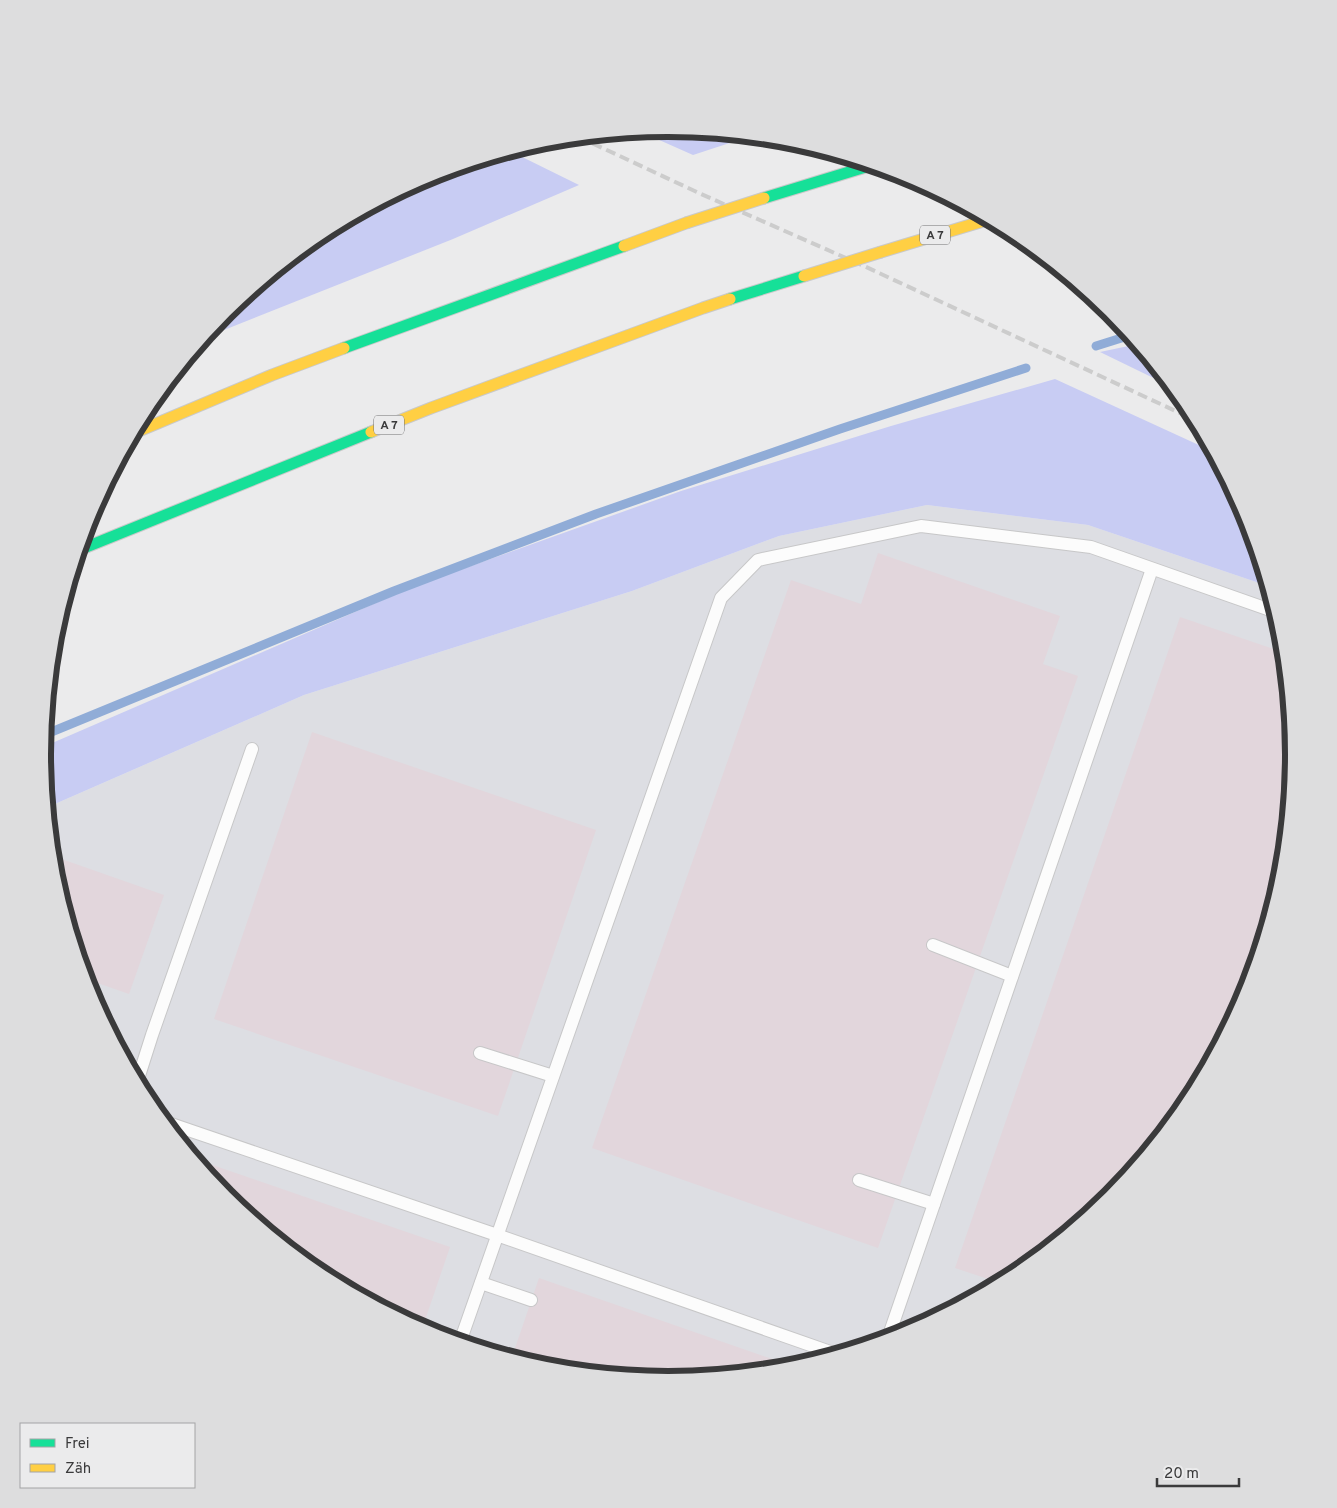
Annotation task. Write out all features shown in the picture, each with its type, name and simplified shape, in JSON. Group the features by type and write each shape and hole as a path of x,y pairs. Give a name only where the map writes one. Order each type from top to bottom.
{"highway":[{"path":"144,429 272,375 686,224 861,168"},
{"name":"A 7","path":"87,547 431,408 693,312 981,222"}],"lane":[{"path":"462,1335 721,598 758,560 921,526 1091,547 1268,609"},
{"path":"891,1329 1152,569"},
{"path":"140,1073 252,749"},
{"path":"933,945 1012,976"},
{"path":"480,1053 553,1076"},
{"path":"176,1126 497,1235 826,1350"},
{"path":"859,1180 934,1204"},
{"path":"481,1283 531,1300"}],"shaded area":[{"path":"653,137 709,138 736,141 693,155"},
{"path":"519,156 579,185 453,239 218,332 262,290 293,264 326,241 360,219 395,200 432,184 470,170"},
{"path":"1131,345 1160,381 1100,352"},
{"path":"1055,379 1204,448 1239,518 1262,584 1088,525 927,505 779,536 632,591 304,695 54,804 52,743 415,586 681,491 891,426"},
{"path":"927,505 1088,525 1262,584 1274,634 1280,673 1286,754 1284,794 1274,874 1265,914 1239,990 1225,1021 1038,1248 977,1289 942,1308 867,1338 828,1350 749,1366 709,1370 628,1370 588,1366 509,1350 432,1324 395,1308 360,1289 326,1267 293,1244 262,1218 204,1161 155,1097 115,1027 98,990 84,952 72,914 63,874 54,804 304,695 632,591 779,536"}],"building":[{"path":"878,553 1060,616 1043,664 1078,676 878,1248 592,1148 791,580 861,604"},
{"path":"1180,617 1276,650 1284,714 1286,754 1280,835 1265,914 1239,990 1222,1027 1182,1097 1158,1130 1133,1161 1075,1218 1044,1244 991,1280 955,1268"},
{"path":"312,732 596,830 498,1116 214,1019"},
{"path":"61,859 164,895 129,994 95,982 72,914"},
{"path":"206,1163 450,1247 425,1321 395,1308 360,1289 293,1244 262,1218"},
{"path":"539,1278 778,1361 709,1370 628,1370 588,1366 514,1351"}],"waterway":[{"path":"1096,346 1124,337"},
{"path":"52,732 394,591 596,514 840,429 1026,368"}],"railway":[{"path":"589,142 701,194 864,266 1185,415"}],"traffic: fast":[{"path":"764,198 861,168"},
{"path":"344,348 624,246"},
{"path":"730,299 804,276"},
{"path":"87,547 371,432"}],"traffic: slow":[{"path":"686,223 764,198"},
{"path":"881,252 981,222"},
{"path":"624,246 686,223"},
{"path":"804,276 881,252"},
{"path":"371,432 431,408 730,299"},
{"path":"144,429 272,375 344,348"}]}
